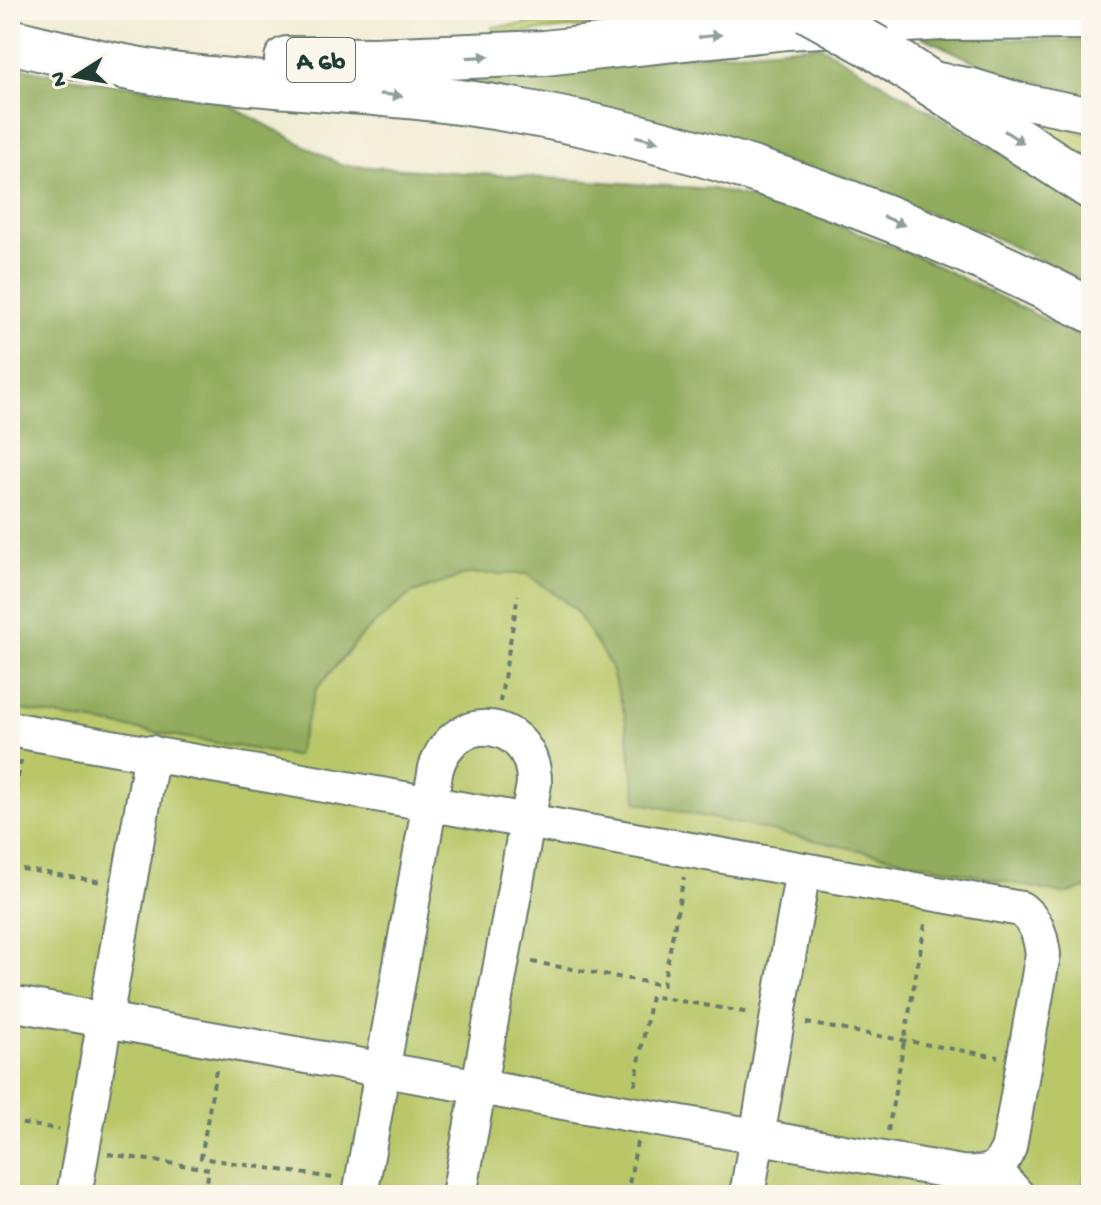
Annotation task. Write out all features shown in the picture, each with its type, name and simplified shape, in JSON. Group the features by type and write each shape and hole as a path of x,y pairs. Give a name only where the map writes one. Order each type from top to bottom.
{"highway":[{"path":"808,10 878,49 1091,187"},
{"name":"A 6b","path":"10,31 204,56 359,60 544,53 833,24 941,18 1091,17"},
{"path":"10,41 142,71 449,101 518,111 662,142 798,183 861,207 984,258 1091,310"}],"lane":[{"path":"923,78 972,86 1018,100 1091,115"},
{"path":"361,1189 440,755 452,740 469,731 495,728 518,740 532,764 534,784 459,1195"},
{"path":"10,1003 961,1173 982,1174 1006,1182 1002,1162 1009,1147 1043,954 1032,918 1021,909 18,730"},
{"path":"74,1195 152,753"},
{"path":"747,1195 803,870"}],"path":[{"path":"495,728 518,595"},
{"path":"10,825 18,730"},
{"path":"661,997 690,849"},
{"path":"10,874 11,867 128,886"},
{"path":"883,1158 930,893"},
{"path":"502,957 663,985"},
{"path":"651,996 653,983"},
{"path":"199,1167 221,1040"},
{"path":"627,1195 642,1115"},
{"path":"10,1122 209,1169"},
{"path":"201,1158 361,1189"},
{"path":"205,1195 210,1159"}],"green space":[{"path":"677,10 762,11 493,35 492,27"},
{"path":"921,36 1091,41 1091,95 1000,74"},
{"path":"819,45 1050,183 1091,211 1091,286 986,233 677,125 455,83 456,76"},
{"path":"10,65 49,74 218,99 341,165 713,189 803,211 923,259 1091,342 1091,887 1063,894 637,802 625,715 610,665 575,609 527,574 468,574 410,594 364,633 316,689 296,756 10,708"},
{"path":"1030,115 1091,135 1091,163 1024,119"},
{"path":"468,574 527,574 575,609 610,665 625,715 637,802 1063,894 1091,887 1091,1156 1080,1195 10,1195 10,708 295,756 316,689 364,633 410,594"}]}
